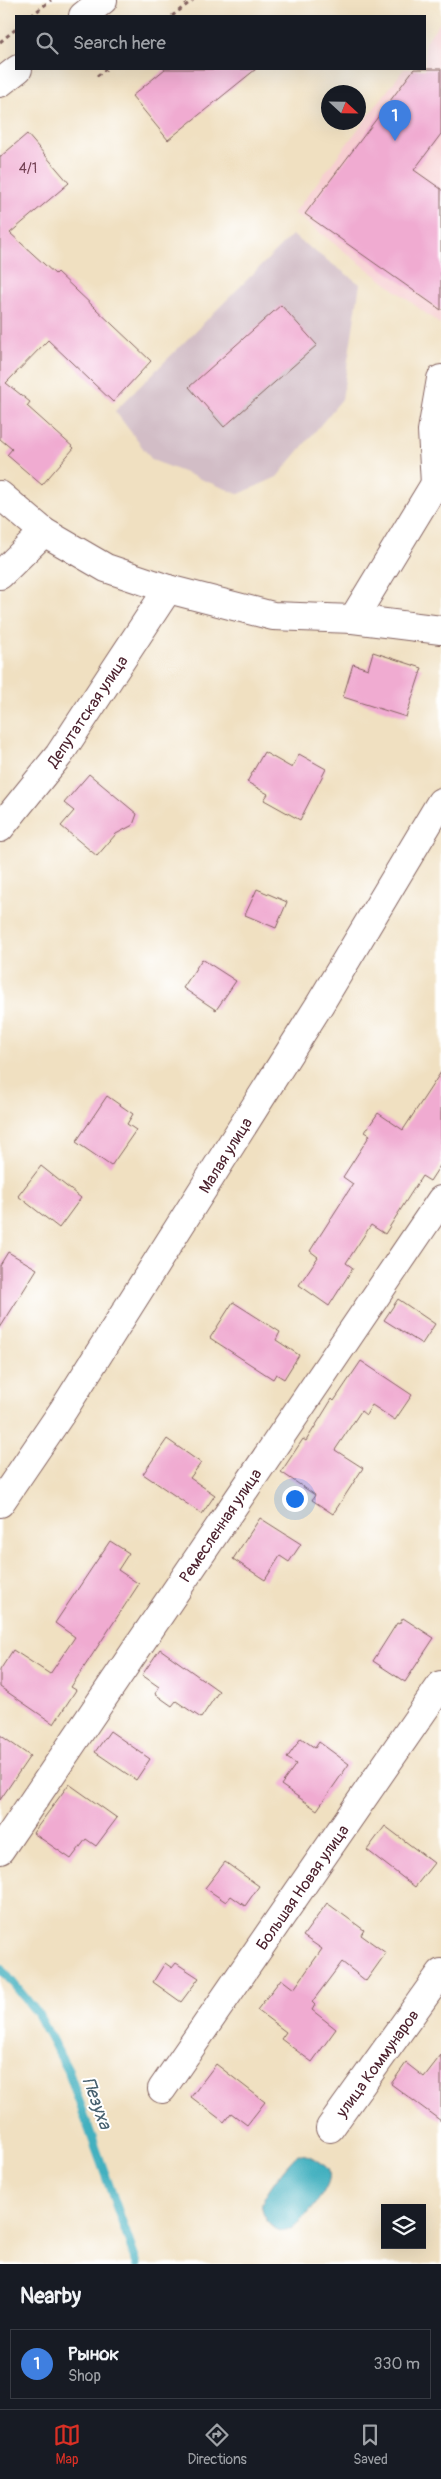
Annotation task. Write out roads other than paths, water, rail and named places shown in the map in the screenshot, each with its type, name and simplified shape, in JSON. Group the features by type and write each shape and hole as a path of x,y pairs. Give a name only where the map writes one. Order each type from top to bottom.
{"street":[{"path":"84,15 103,0"},
{"path":"0,83 17,70"},
{"path":"353,619 438,479 432,431 441,380"},
{"path":"0,495 44,532 106,568 168,590 273,616 353,619 441,630"},
{"path":"0,575 44,532"},
{"name":"Депутатская улица","path":"0,828 59,755 168,590"},
{"name":"Малая улица","path":"0,1503 62,1412 315,1012 441,802"},
{"name":"Ремесленная улица","path":"0,1850 441,1200"},
{"name":"Большая Новая улица","path":"162,2088 441,1685"},
{"name":"улица Коммунаров","path":"330,2128 441,1973"}],"water":[{"path":"298,2154 312,2157 328,2169 330,2175 324,2192 304,2217 292,2228 281,2231 275,2229 266,2219 263,2214 262,2203 278,2177"}],"waterway":[{"name":"Пезуха","path":"0,1967 38,2014 68,2070 137,2264"}],"place":[{"name":"Рынок","path":"395,141"}]}
